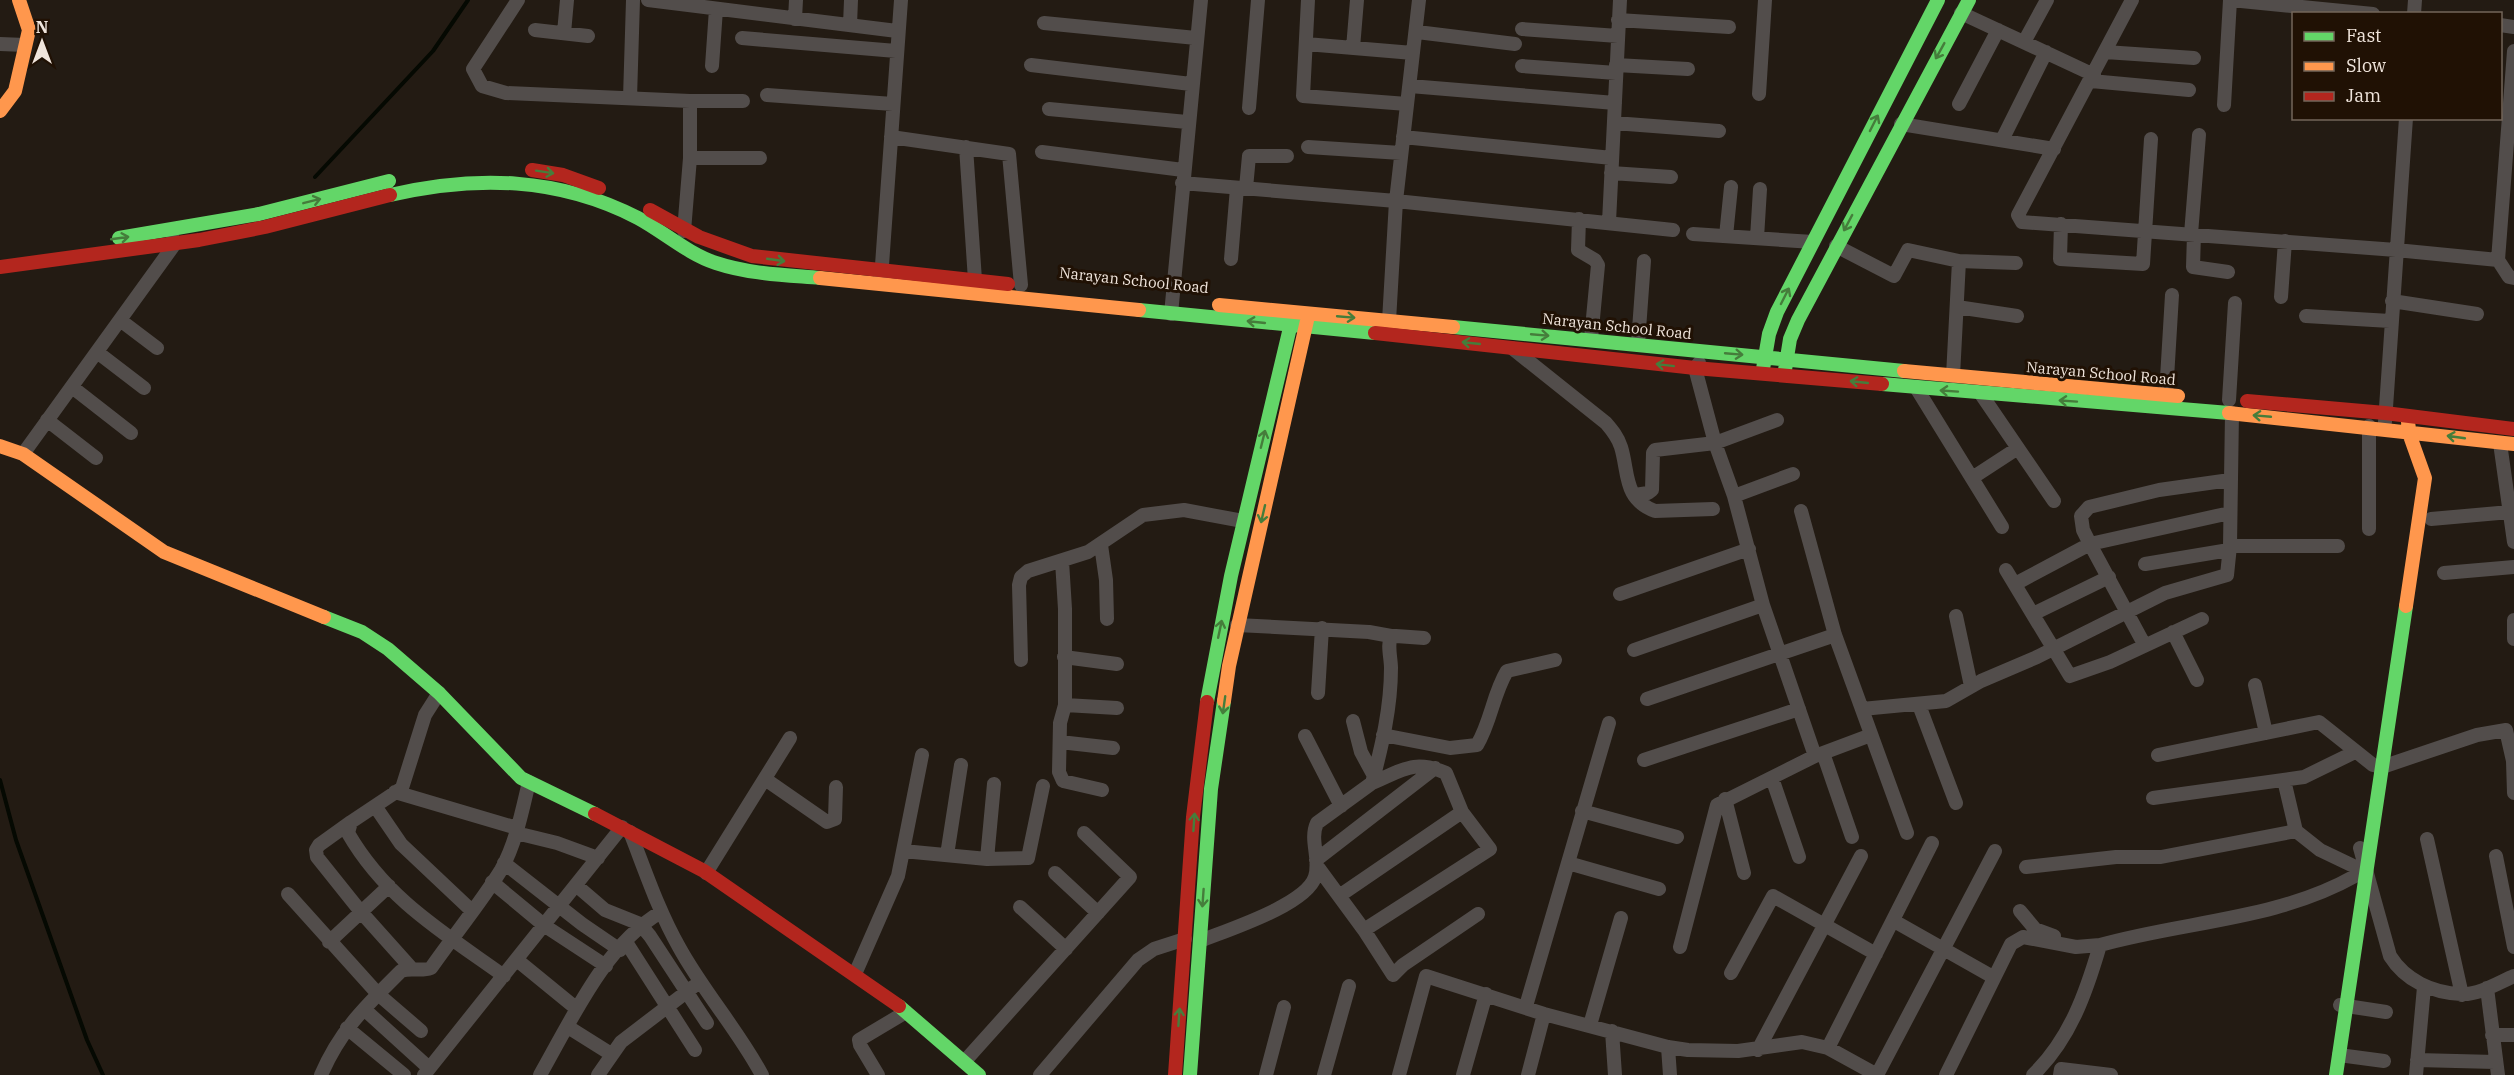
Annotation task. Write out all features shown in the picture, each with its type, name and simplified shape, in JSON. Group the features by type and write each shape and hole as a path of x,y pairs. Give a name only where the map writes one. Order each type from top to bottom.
{"street":[{"path":"0,111 15,91 29,30 19,0"},
{"path":"518,0 472,69 482,86 506,93 743,101"},
{"path":"564,33 567,0"},
{"path":"630,98 634,0 702,4 716,9 750,7 795,19 897,32"},
{"path":"795,19 796,0"},
{"path":"850,26 851,0"},
{"path":"881,277 901,0"},
{"path":"0,254 264,227 427,187 463,183 523,183 560,189 600,202 639,219 712,262 749,271 881,277 1171,307 1187,122 1201,0"},
{"path":"1249,108 1258,0"},
{"path":"1308,0 1303,96 1407,104"},
{"path":"1353,48 1357,0"},
{"path":"1389,321 1396,201 1419,0"},
{"path":"1609,222 1620,0"},
{"path":"1759,94 1765,0"},
{"path":"1762,372 1776,312 1938,0"},
{"path":"1785,374 1790,339 1798,320 1969,0"},
{"path":"2025,42 2047,0"},
{"path":"2132,0 2018,219 2022,222 2284,241 2498,260"},
{"path":"2224,105 2231,0 2357,12"},
{"path":"712,66 716,9"},
{"path":"1961,13 2046,52 2092,78 2189,90"},
{"path":"1618,20 1729,27"},
{"path":"1044,23 1197,38"},
{"path":"1522,29 1618,36"},
{"path":"534,30 588,36"},
{"path":"1959,104 1998,30"},
{"path":"1417,32 1515,44"},
{"path":"742,38 896,51"},
{"path":"0,44 25,45"},
{"path":"1306,44 1413,53"},
{"path":"2514,51 2507,233 2498,260 2509,278 2514,278"},
{"path":"2002,140 2046,52"},
{"path":"2105,52 2194,58"},
{"path":"1031,65 1191,84"},
{"path":"1522,66 1688,69"},
{"path":"1410,86 1615,103"},
{"path":"766,95 893,104"},
{"path":"684,231 690,158 690,101"},
{"path":"1049,109 1187,122"},
{"path":"2385,428 2390,321 2406,120"},
{"path":"1614,123 1719,131"},
{"path":"1901,124 2054,149"},
{"path":"2199,135 2193,267 2228,272"},
{"path":"891,137 1006,153 1011,158 1022,285"},
{"path":"1403,137 1612,158"},
{"path":"2061,225 2060,258 2141,265 2144,263 2151,139"},
{"path":"966,147 975,280"},
{"path":"1308,147 1401,153"},
{"path":"1042,152 1242,188 1396,201 1673,230"},
{"path":"1232,259 1249,156 1287,156"},
{"path":"690,158 760,158"},
{"name":"Narayan School Road","path":"172,238 389,181 462,171 530,170 563,175 645,207 684,231 719,247 762,258 881,277 975,280 1171,307 1292,319 1389,321 1591,339 2166,395 2230,407 2385,413 2408,424 2514,429"},
{"path":"1611,173 1671,177"},
{"path":"1726,236 1731,187"},
{"path":"1757,238 1760,189"},
{"path":"1579,219 1578,250 1595,260 1598,265 1591,339"},
{"path":"1693,234 1813,242"},
{"path":"0,267 172,238"},
{"path":"23,454 120,320 172,238"},
{"path":"2282,297 2284,241"},
{"path":"1836,246 1894,276 1908,250 1959,261 2016,263"},
{"path":"712,262 719,247"},
{"path":"1638,344 1644,261"},
{"path":"1953,376 1959,261"},
{"path":"2166,395 2172,295"},
{"path":"2392,301 2477,314"},
{"path":"1862,709 1946,701 1971,686 2165,593 2227,575 2230,548 2230,407 2235,303"},
{"path":"1957,307 2017,316"},
{"path":"2306,316 2390,321"},
{"path":"1175,1075 1196,788 1213,665 1243,521 1292,319"},
{"path":"120,320 157,348"},
{"path":"1190,1075 1211,789 1237,625 1307,320 1695,368 1785,374 1917,389 2230,407 2385,428 2408,424 2514,444"},
{"path":"1511,347 1606,423 1617,436 1622,448 1626,480 1646,507 1655,511 1713,509"},
{"path":"1695,368 1707,351"},
{"path":"96,352 144,388"},
{"path":"1695,368 1715,443 1734,496 1749,549 1762,605 1799,709 1852,837"},
{"path":"72,387 131,433"},
{"path":"1917,389 2002,527"},
{"path":"1981,394 2054,501"},
{"path":"47,420 96,458"},
{"path":"1635,495 1648,493 1652,489 1655,450 1715,443 1777,420"},
{"path":"2327,1075 2341,1006 2412,535 2418,452 2408,424"},
{"path":"2369,426 2369,529"},
{"path":"2500,443 2514,542"},
{"path":"0,446 23,454 164,552 362,632 388,648 439,693 521,778 626,829 706,873 855,974 906,1012 979,1075"},
{"path":"1972,478 2018,448"},
{"path":"1734,496 1793,474"},
{"path":"2144,644 2083,530 2081,516 2089,507 2159,490 2230,480"},
{"path":"1021,660 1021,577 1028,571 1062,561 1101,545 1143,515 1184,510 1243,521"},
{"path":"1801,511 1835,635 1907,833"},
{"path":"2431,519 2510,512"},
{"path":"2015,584 2090,544 2230,513"},
{"path":"1101,545 1107,580 1107,619"},
{"path":"2145,564 2230,548 2338,546"},
{"path":"1620,594 1749,549"},
{"path":"1062,561 1065,609 1065,705 1060,723 1059,772 1064,781 1102,790"},
{"path":"2444,573 2514,567"},
{"path":"2006,570 2070,676 2110,662 2144,644 2202,619"},
{"path":"2033,614 2109,577"},
{"path":"1635,650 1762,605"},
{"path":"1956,616 1971,686"},
{"path":"2514,620 2514,639"},
{"path":"1237,625 1322,628 1424,638"},
{"path":"1318,693 1322,628"},
{"path":"2173,632 2197,680"},
{"path":"1647,699 1780,656 1835,635"},
{"path":"1373,780 1389,697 1392,658 1389,641 1392,636"},
{"path":"1064,657 1117,664"},
{"path":"1383,735 1450,748 1477,745 1485,732 1501,681 1508,671 1555,660"},
{"path":"2255,685 2266,733"},
{"path":"412,969 361,912 317,857 316,850 351,822 395,792 405,781 425,715 439,693"},
{"path":"1065,705 1117,708"},
{"path":"1919,705 1956,803"},
{"path":"1644,760 1799,709"},
{"path":"1353,721 1361,752 1373,780"},
{"path":"2158,754 2319,722 2355,752 2378,766 2510,726 2514,793"},
{"path":"1526,1006 1609,723"},
{"path":"1680,947 1717,805 1725,799 1819,755 1871,735"},
{"path":"1305,736 1341,806"},
{"path":"706,873 790,738"},
{"path":"1060,742 1113,747"},
{"path":"2153,798 2304,777 2355,752"},
{"path":"855,974 898,876 922,755"},
{"path":"947,855 961,765"},
{"path":"1200,941 1255,919 1304,894 1311,886 1316,863 1313,831 1317,823 1373,780 1413,766 1427,765 1446,773 1462,813 1490,849 1364,930"},
{"path":"2378,766 2360,848 2361,871 2390,956 2398,969 2424,987 2462,995 2487,988 2514,976"},
{"path":"1316,863 1435,768"},
{"path":"1772,778 1799,857"},
{"path":"765,779 827,822 835,819 836,787"},
{"path":"2284,780 2296,831 2320,850 2361,871"},
{"path":"321,1075 332,1049 363,1009 400,971 412,969 424,971 431,968 472,911 504,863 517,830 529,782"},
{"path":"987,859 994,784"},
{"path":"903,851 987,859 1025,858 1030,855 1043,786"},
{"path":"395,792 598,858"},
{"path":"1725,799 1744,873"},
{"path":"375,806 401,844 472,911"},
{"path":"1582,811 1677,837"},
{"path":"1339,896 1462,813"},
{"path":"351,822 348,833 361,855 411,910 504,976"},
{"path":"363,1009 427,1072 598,858 626,829"},
{"path":"626,829 679,948 762,1075"},
{"path":"2026,867 2116,857 2161,857 2296,831"},
{"path":"964,1062 1130,877 1084,833"},
{"path":"2427,839 2462,995"},
{"path":"1828,1048 1932,843"},
{"path":"1399,1075 1426,976 1526,1006 1544,1014 1668,1047 1688,1050 1758,1050 1802,1042 1828,1048 1877,1075 1995,851"},
{"path":"1758,1050 1861,856"},
{"path":"2496,856 2514,947"},
{"path":"504,863 560,906 623,946 668,1006 695,1050"},
{"path":"1316,863 1393,975 1403,965 1478,914"},
{"path":"1568,863 1659,889"},
{"path":"1946,1075 2007,949 2023,937 2076,947 2100,945 2275,909 2330,890 2361,871"},
{"path":"1055,873 1098,912"},
{"path":"492,882 545,926 606,966"},
{"path":"329,942 389,886"},
{"path":"577,886 604,910 640,924 707,1023"},
{"path":"288,894 378,994 421,1031"},
{"path":"1731,973 1773,896 1876,954"},
{"path":"1020,907 1066,949"},
{"path":"2020,911 2028,923 2045,933 2100,945"},
{"path":"540,1075 587,991 640,924 661,912"},
{"path":"1590,1025 1621,918"},
{"path":"1894,921 1993,977"},
{"path":"1040,1075 1138,960 1154,949 1185,939"},
{"path":"2033,1075 2046,1062 2064,1036 2092,978 2100,945"},
{"path":"517,960 577,1009"},
{"path":"598,1075 621,1042 701,980"},
{"path":"1324,1075 1349,986"},
{"path":"2416,1075 2424,987"},
{"path":"2417,1060 2497,1068 2487,988"},
{"path":"1463,1075 1486,994"},
{"path":"2341,1006 2386,1012"},
{"path":"2336,1075 2341,1006"},
{"path":"1266,1075 1284,1007"},
{"path":"878,1075 860,1045 860,1040 906,1012"},
{"path":"1528,1075 1544,1014"},
{"path":"568,1027 611,1054"},
{"path":"347,1028 404,1075"},
{"path":"1612,1031 1615,1075"},
{"path":"2492,1035 2514,1035"},
{"path":"1668,1047 1670,1075"},
{"path":"2339,1055 2384,1061"},
{"path":"2060,1075 2061,1069 2111,1075"}],"waterway":[{"path":"315,177 433,51 468,0"},
{"path":"0,780 16,840 87,1040 103,1075"}],"traffic: fast":[{"path":"1763,369 1769,334 1777,312 1938,0"},
{"path":"1785,370 1790,339 1798,320 1969,0"},
{"path":"119,238 259,214 389,181"},
{"path":"390,195 454,184 517,184 547,187 608,204 638,218 686,248 716,263 754,272 820,278"},
{"path":"1139,310 1375,333"},
{"path":"1207,702 1231,576 1293,315"},
{"path":"1453,327 1904,371"},
{"path":"1882,384 2229,413"},
{"path":"2336,1075 2406,606"},
{"path":"324,617 362,632 388,649 439,693 521,778 595,814"},
{"path":"1190,1075 1211,789 1224,701"},
{"path":"899,1006 979,1075"}],"traffic: slow":[{"path":"0,111 15,91 29,30 19,0"},
{"path":"820,278 1139,310"},
{"path":"1219,305 1453,327"},
{"path":"1224,701 1229,666 1308,316"},
{"path":"1904,371 2178,396"},
{"path":"2229,413 2514,444"},
{"path":"2406,606 2425,478 2410,436 2408,422"},
{"path":"0,446 23,454 164,552 324,617"}],"traffic: jam":[{"path":"532,170 563,175 599,188"},
{"path":"0,267 199,240 265,227 390,195"},
{"path":"650,210 699,237 752,256 1008,284"},
{"path":"1375,333 1695,368 1882,384"},
{"path":"2247,401 2385,413 2514,429"},
{"path":"1175,1075 1193,817 1207,702"},
{"path":"595,814 704,871 899,1006"}]}
